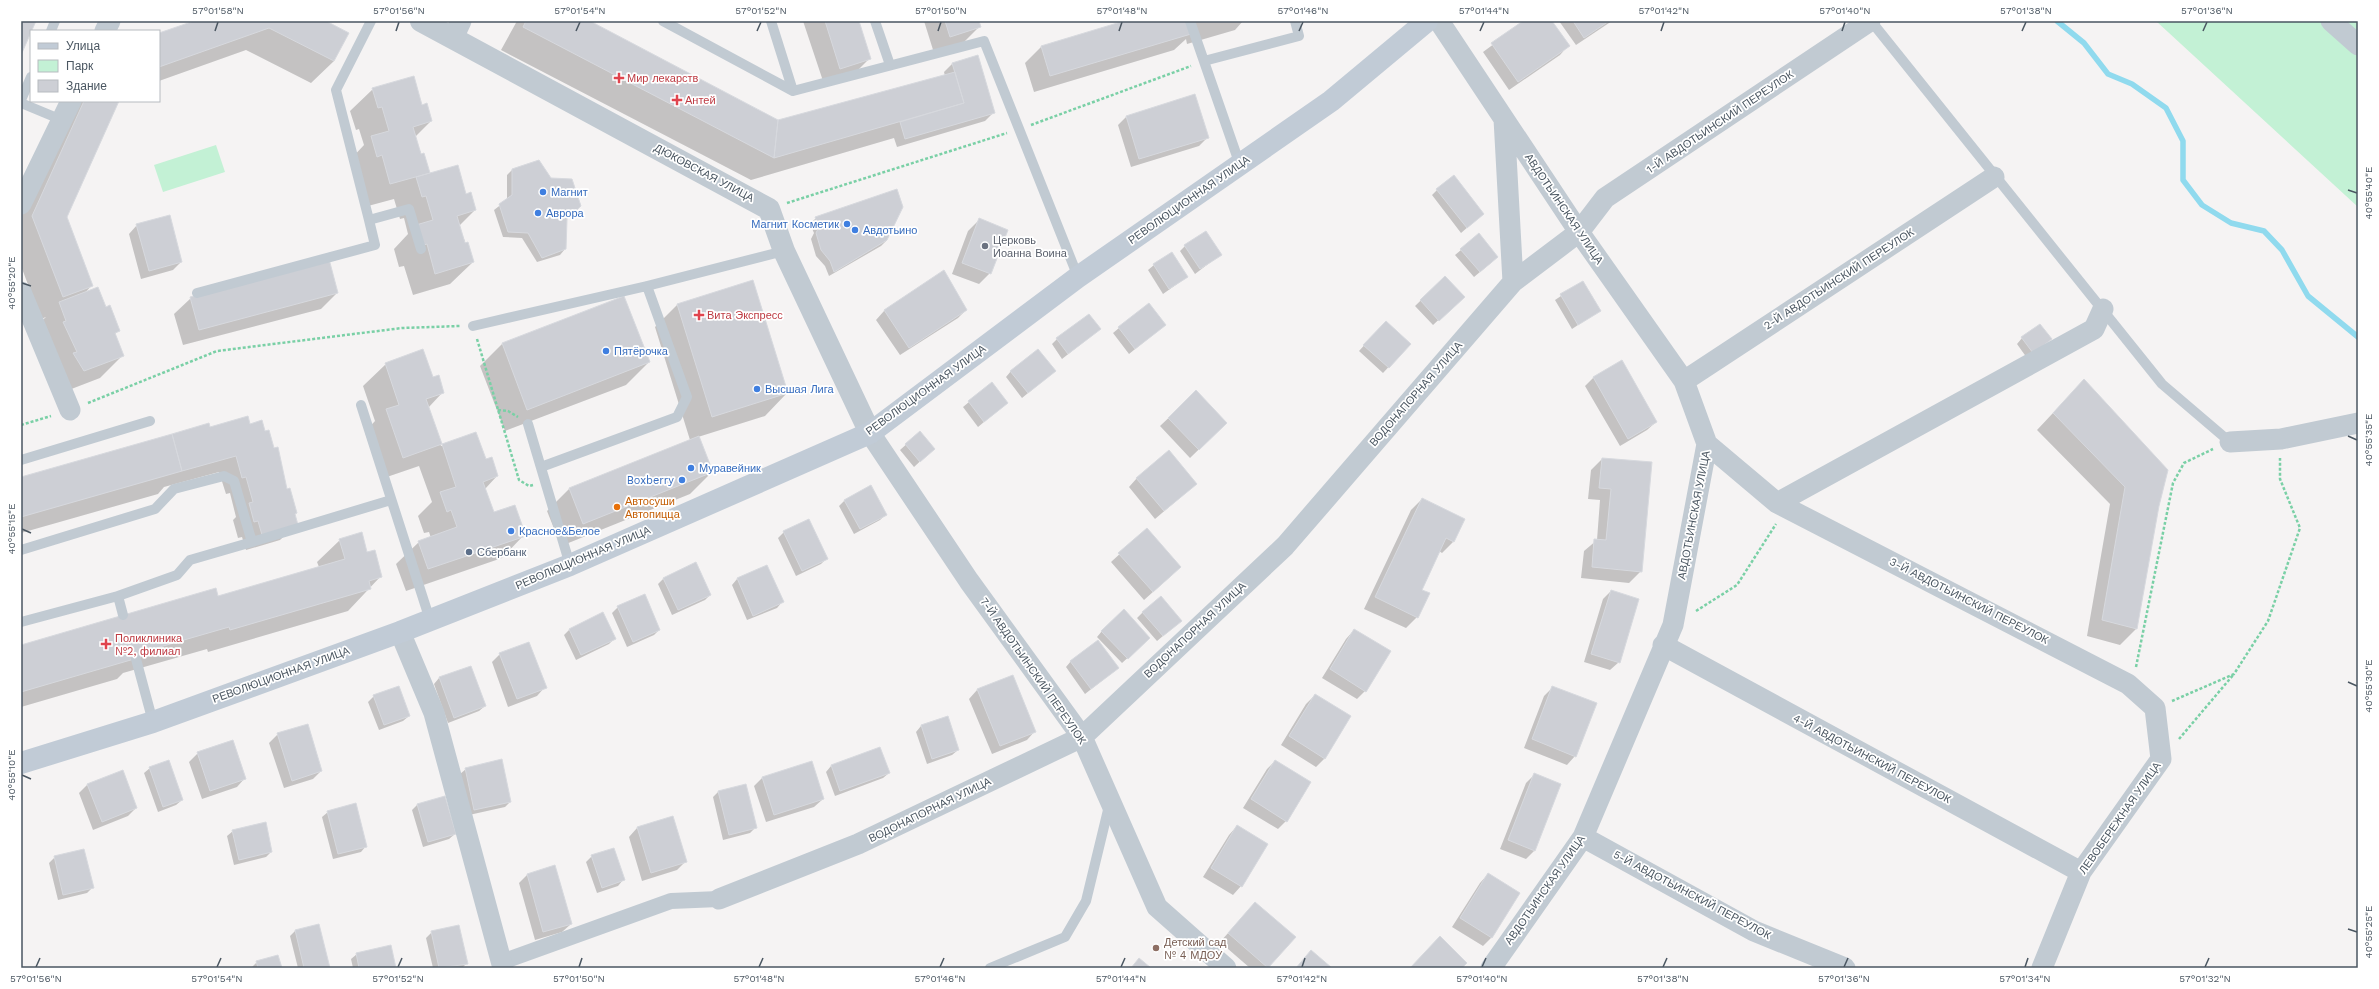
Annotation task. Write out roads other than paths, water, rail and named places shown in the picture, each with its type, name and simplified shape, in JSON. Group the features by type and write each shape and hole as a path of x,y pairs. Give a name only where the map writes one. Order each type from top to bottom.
{"main road":[{"name":"РЕВОЛЮЦИОННАЯ УЛИЦА","path":"21,763 154,722 400,632 570,565 870,433 1078,278 1331,101 1427,21"}],"street":[{"path":"106,30 110,21"},
{"name":"ДЮКОВСКАЯ УЛИЦА","path":"421,21 457,30 770,209 784,251"},
{"name":"АВДОТЬИНСКАЯ УЛИЦА","path":"1439,21 1579,232 1684,381 1707,444 1673,625 1663,645 1583,837 1491,968"},
{"name":"1-Й АВДОТЬИНСКИЙ ПЕРЕУЛОК","path":"1579,232 1605,198 1870,21"},
{"path":"2331,21 2358,45"},
{"path":"21,204 71,102"},
{"path":"1504,119 1513,282"},
{"name":"2-Й АВДОТЬИНСКИЙ ПЕРЕУЛОК","path":"1684,381 1994,177"},
{"name":"ВОДОНАПОРНАЯ УЛИЦА","path":"719,900 858,844 1082,737 1285,546 1513,282 1579,232"},
{"path":"784,251 870,433"},
{"path":"21,292 70,410"},
{"path":"1777,503 2094,329 2103,309"},
{"path":"2230,442 2281,439 2358,423"},
{"name":"7-Й АВДОТЬИНСКИЙ ПЕРЕУЛОК","path":"870,433 969,581 1082,737 1111,799 1157,907 1226,968"},
{"name":"3-Й АВДОТЬИНСКИЙ ПЕРЕУЛОК","path":"1707,444 1777,503 2128,684 2155,708"},
{"path":"400,632 434,713 502,965 671,901 719,900"},
{"name":"4-Й АВДОТЬИНСКИЙ ПЕРЕУЛОК","path":"1663,645 2082,872"},
{"name":"ЛЕВОБЕРЕЖНАЯ УЛИЦА","path":"2042,968 2082,872 2161,759 2155,708"},
{"name":"5-Й АВДОТЬИНСКИЙ ПЕРЕУЛОК","path":"1583,837 1754,930 1846,968"}],"lane":[{"path":"52,30 56,21"},
{"path":"197,293 375,245 336,90 371,21"},
{"path":"663,21 793,91 984,41 1078,278"},
{"path":"771,21 793,91"},
{"path":"875,21 890,65"},
{"path":"1190,21 1240,165"},
{"path":"1204,61 1298,36 1295,21"},
{"path":"1870,21 2162,384 2230,442"},
{"path":"30,79 21,101 62,120"},
{"path":"369,220 409,209 421,249"},
{"path":"473,326 647,286 784,251"},
{"path":"541,467 678,417 686,397 647,286"},
{"path":"361,405 430,620"},
{"path":"21,460 150,421"},
{"path":"528,424 570,565"},
{"path":"21,550 155,509 174,489 224,476 234,481 252,542"},
{"path":"21,622 118,596 177,575 190,560 391,500"},
{"path":"118,596 123,615"},
{"path":"136,659 154,722"},
{"path":"990,968 1065,937 1086,901 1111,799"}],"waterway":[{"path":"2057,21 2084,43 2108,74 2132,84 2166,108 2183,141 2183,180 2202,205 2231,223 2264,231 2282,250 2308,296 2358,337"}],"place":[{"name":"Мир лекарств","path":"619,78"},
{"name":"Антей","path":"677,100"},
{"name":"Магнит","path":"543,192"},
{"name":"Аврора","path":"538,213"},
{"name":"Магнит Косметик","path":"847,224"},
{"name":"Авдотьино","path":"855,230"},
{"name":"Церковь Иоанна Воина","path":"985,246"},
{"name":"Вита Экспресс","path":"699,315"},
{"name":"Пятёрочка","path":"606,351"},
{"name":"Высшая Лига","path":"757,389"},
{"name":"Муравейник","path":"691,468"},
{"name":"Boxberry","path":"682,480"},
{"name":"Автосуши Автопицца","path":"617,507"},
{"name":"Красное&Белое","path":"511,531"},
{"name":"Сбербанк","path":"469,552"},
{"name":"Поликлиника №2, филиал","path":"106,644"},
{"name":"Детский сад № 4 МДОУ","path":"1156,948"}]}
